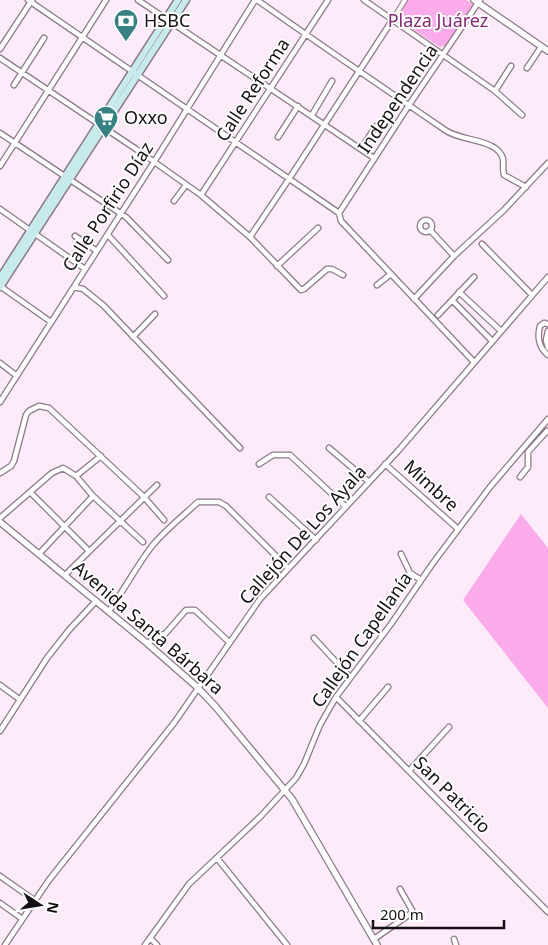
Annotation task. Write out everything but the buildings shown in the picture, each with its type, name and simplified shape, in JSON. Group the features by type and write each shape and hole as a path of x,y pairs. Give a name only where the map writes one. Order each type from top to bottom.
{"main road":[{"path":"170,20 178,0"},
{"path":"0,286 134,74 170,20 186,0"},
{"path":"0,278 33,231"}],"street":[{"path":"0,166 106,0"},
{"path":"138,0 374,158"},
{"path":"256,0 446,132 484,143 496,149 504,161 504,175 526,187"},
{"name":"Calle Porfirio Díaz","path":"0,402 256,0"},
{"name":"Calle Reforma","path":"201,195 328,0"},
{"path":"364,0 495,90 522,115"},
{"path":"250,237 405,0"},
{"path":"0,49 30,1 339,213 340,220 474,362"},
{"path":"477,1 548,52"},
{"name":"Independencia","path":"339,213 477,1"},
{"path":"14,85 44,38"},
{"path":"527,68 541,47"},
{"path":"0,58 101,125 201,195 250,237 302,290 325,269 332,269 343,275"},
{"path":"495,90 511,66"},
{"path":"312,115 332,81"},
{"path":"278,137 298,106"},
{"path":"361,149 376,126"},
{"path":"0,133 126,217 168,260"},
{"path":"414,299 454,256 504,210 548,163"},
{"path":"174,201 186,185"},
{"path":"0,209 85,269"},
{"path":"277,266 318,228"},
{"path":"430,230 454,256"},
{"path":"108,235 164,296"},
{"path":"75,236 97,251"},
{"path":"482,244 532,295"},
{"path":"377,285 391,274"},
{"path":"438,315 474,276"},
{"name":"Callejón De Los Ayala","path":"5,945 34,900 75,845 166,733 260,599 369,482 548,276"},
{"path":"0,286 51,322"},
{"path":"74,287 83,289 94,297 240,448"},
{"path":"459,292 501,331"},
{"path":"452,300 492,342"},
{"path":"133,337 155,314"},
{"path":"548,324 544,323 540,326 539,337 541,349 548,356"},
{"path":"548,331 546,340 548,348"},
{"path":"0,363 17,376"},
{"path":"0,473 11,466 14,461 29,411 39,406 49,408 101,456 164,520"},
{"name":"Callejón Capellanía","path":"145,945 189,884 285,791 300,772 320,725 350,677 391,624 490,486 548,419"},
{"path":"520,477 528,467 528,452 548,431 541,427"},
{"path":"328,448 369,482"},
{"path":"259,464 273,456 290,455 346,507"},
{"path":"76,476 101,456"},
{"name":"Mimbre","path":"385,464 458,529"},
{"path":"0,518 58,469 66,469 76,476 93,496 143,542"},
{"path":"65,575 156,485"},
{"path":"31,493 89,551"},
{"path":"39,554 93,496"},
{"path":"269,497 316,540"},
{"path":"109,611 124,589 128,579 154,544 198,502 219,502 226,506 288,568"},
{"name":"Avenida Santa Bárbara","path":"0,522 96,600 198,687 285,791 304,818 377,945"},
{"path":"401,554 410,573 421,580"},
{"path":"0,731 19,699 60,641 96,600"},
{"path":"148,644 154,637 165,634 186,610 191,609 195,610 229,642"},
{"path":"314,638 350,677"},
{"path":"0,685 19,699"},
{"path":"360,721 388,687"},
{"name":"San Patricio","path":"336,697 548,912"},
{"path":"409,771 449,727"},
{"path":"217,858 287,945"},
{"path":"0,876 34,900"},
{"path":"374,939 413,913 414,910 400,889"},
{"path":"0,903 22,918"},
{"path":"150,938 157,945"},
{"path":"454,939 456,945"}],"green space":[{"name":"Plaza Juárez","path":"408,0 466,0 474,5 447,45 440,47 396,18"},
{"path":"521,514 548,548 548,708 463,600"}],"place":[{"name":"HSBC","path":"126,42"},
{"name":"Oxxo","path":"106,139"}]}
